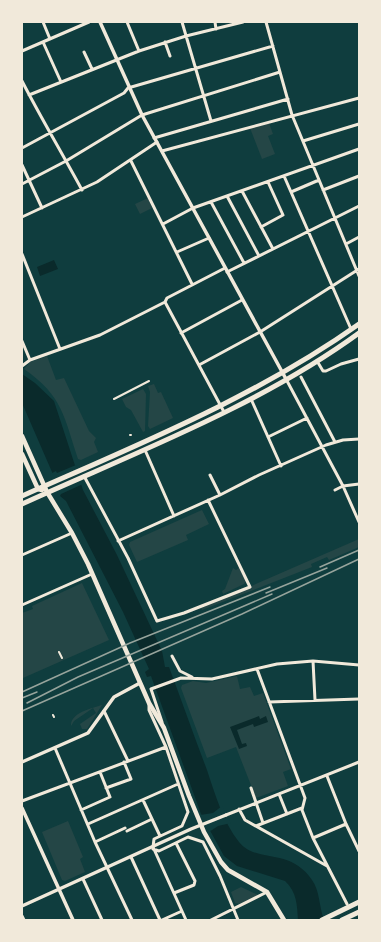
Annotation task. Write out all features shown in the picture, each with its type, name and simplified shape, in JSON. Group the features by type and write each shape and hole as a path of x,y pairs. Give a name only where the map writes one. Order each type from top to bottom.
{"highway":[{"path":"22,496 221,406 282,372 359,324"},
{"path":"22,504 251,399 317,361 359,333"},
{"path":"323,920 359,902"},
{"path":"342,920 359,912"}],"main road":[{"path":"22,436 47,492 72,533 92,574 149,703 164,728 202,824 221,862 228,870 268,892 284,920"},
{"path":"22,454 38,489 47,492"}],"street":[{"path":"43,22 50,39"},
{"path":"22,51 89,22"},
{"path":"100,22 128,88 242,300 324,447 359,522"},
{"path":"127,22 139,51"},
{"path":"182,22 211,121"},
{"path":"215,22 216,28"},
{"path":"29,95 116,59 165,42 243,22"},
{"path":"266,22 292,115 312,166 358,270 359,276"},
{"path":"44,42 61,82"},
{"path":"165,42 170,56"},
{"path":"22,148 124,93 128,88 273,46"},
{"path":"84,52 92,69"},
{"path":"22,184 66,161 142,115 280,72"},
{"path":"22,81 82,190"},
{"path":"162,151 359,98"},
{"path":"154,138 288,99"},
{"path":"303,140 359,124"},
{"path":"22,217 98,182 157,142"},
{"path":"163,224 193,208 359,149"},
{"path":"131,161 192,284"},
{"path":"22,165 42,208"},
{"path":"284,176 351,329"},
{"path":"323,190 359,176"},
{"path":"291,192 319,180"},
{"path":"261,227 283,215 268,182"},
{"path":"242,191 273,249"},
{"path":"227,196 258,256"},
{"path":"212,202 244,263"},
{"path":"22,366 30,360 100,335 165,302 167,298 192,284 244,263 359,206"},
{"path":"346,244 359,237"},
{"path":"177,252 209,238"},
{"path":"22,254 60,349"},
{"path":"199,365 260,332 358,270"},
{"path":"182,333 242,300"},
{"path":"165,302 224,412"},
{"path":"22,340 30,360"},
{"path":"317,361 323,371 326,371 341,364 359,360"},
{"path":"301,377 335,442"},
{"path":"114,399 149,381"},
{"path":"251,399 281,466"},
{"path":"268,437 307,418"},
{"path":"118,541 335,442 359,439"},
{"path":"144,449 174,516"},
{"path":"210,474 220,495"},
{"path":"82,476 118,541 157,621 184,614 250,587 208,500"},
{"path":"335,490 343,486 359,484"},
{"path":"22,555 72,533"},
{"path":"22,605 92,574"},
{"path":"60,655 59,652 62,658"},
{"path":"172,656 180,671 197,678"},
{"path":"164,728 152,689 181,678 212,679 277,664 313,661 359,665"},
{"path":"313,661 315,700"},
{"path":"257,669 305,798 302,810 312,838 347,904"},
{"path":"22,762 88,733 117,694 140,683"},
{"path":"269,702 359,699"},
{"path":"149,703 149,710 158,726 188,812 182,826 154,839 153,848 186,920"},
{"path":"104,711 126,762 131,779 106,788"},
{"path":"22,801 166,747"},
{"path":"55,748 132,920"},
{"path":"22,906 153,848 202,824 327,776 330,773 359,762"},
{"path":"82,810 110,797 100,772"},
{"path":"327,776 346,824 359,851"},
{"path":"88,824 178,784"},
{"path":"251,788 263,823"},
{"path":"279,794 287,814"},
{"path":"143,800 160,836"},
{"path":"22,808 73,920"},
{"path":"256,826 302,808"},
{"path":"239,809 245,820 326,866"},
{"path":"96,842 152,819"},
{"path":"312,838 346,824"},
{"path":"153,848 159,851 188,837 203,842 235,909 238,920"},
{"path":"174,894 194,885 195,881 176,843"},
{"path":"131,857 161,920 182,911"},
{"path":"220,876 228,870"},
{"path":"83,879 102,920"},
{"path":"211,920 268,892"},
{"path":"22,916 24,920"}],"shaded area":[{"path":"269,123 273,134 268,136 275,154 262,159 250,128"},
{"path":"148,198 152,208 140,214 135,204"},
{"path":"54,260 58,269 40,276 37,267"},
{"path":"47,356 56,380 64,378 89,431 96,438 94,442 98,452 81,460 78,459 65,419 55,398 37,379 24,369 30,362"},
{"path":"22,374 35,383 54,401 83,490 117,555 162,651 165,667 169,667 216,798 228,826 246,849 255,853 284,859 294,863 303,870 315,884 324,920 298,920 297,904 294,894 285,881 237,866 224,856 201,814 151,676 147,677 145,672 149,669 123,612 66,501 60,496 52,472 22,403"},
{"path":"154,384 158,393 161,392 173,418 150,429 148,426 150,392 148,386"},
{"path":"143,389 146,394 145,431 143,432 131,410 126,407 122,399"},
{"path":"202,510 209,524 186,535 188,540 137,562 129,545 130,542"},
{"path":"359,539 359,547 329,560 327,557 311,564 312,567 202,610 201,608"},
{"path":"233,568 236,570 239,568 246,581 244,584 223,594 222,591 225,589"},
{"path":"82,583 109,640 23,678 22,613 33,609 32,606"},
{"path":"237,676 240,689 250,687 254,696 263,693 291,769 283,772 288,786 256,798 236,747 207,758 181,688 182,685 193,681 206,683"},
{"path":"102,705 87,729 82,729 80,724 96,713 93,708"},
{"path":"92,708 74,721 71,726 72,721 78,714"},
{"path":"259,716 260,719 266,716 268,722 254,727 253,724 237,730 242,744 246,743 247,746 239,749 230,727"},
{"path":"68,821 83,857 80,859 85,872 65,881 62,880 42,832"},
{"path":"241,887 258,895 239,904 235,903 231,892"}],"pier":[{"path":"76,465 83,484 61,494 59,498 50,474 56,471 57,473"},
{"path":"222,806 231,823 218,826 209,832 200,815 213,813"}],"railway":[{"path":"320,567 359,550"},
{"path":"22,711 242,614 359,559"},
{"path":"266,593 327,568"},
{"path":"22,692 130,643 270,587"},
{"path":"27,703 78,677 272,594"},
{"path":"22,698 37,692"}]}
